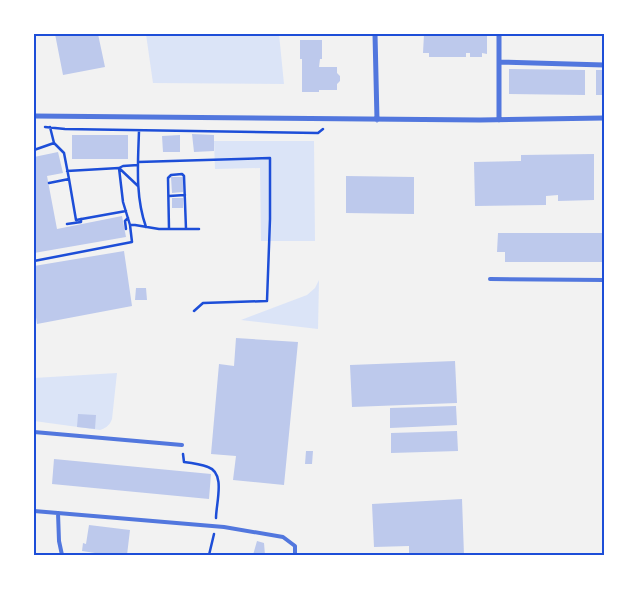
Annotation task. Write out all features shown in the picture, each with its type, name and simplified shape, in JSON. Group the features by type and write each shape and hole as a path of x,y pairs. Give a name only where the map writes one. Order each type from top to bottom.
{"street":[{"path":"375,34 377,120"},
{"path":"499,34 499,120"},
{"path":"500,62 604,65"},
{"path":"34,116 377,120 604,118"}],"lane":[{"path":"490,279 604,280"},
{"path":"34,432 182,445"},
{"path":"34,511 216,526 283,537 295,546 295,555"},
{"path":"58,513 58,531 62,555"}],"path":[{"path":"42,126 65,129 139,131 318,133 324,128"},
{"path":"50,128 54,143 64,153 76,220 126,211"},
{"path":"139,131 138,163 141,214 146,227"},
{"path":"34,150 54,143"},
{"path":"67,171 119,168 138,163 270,158 267,301 202,303 194,311"},
{"path":"119,168 139,186"},
{"path":"34,262 132,242 130,225 123,202 119,168"},
{"path":"169,229 168,178 171,175 182,174 184,176 186,229"},
{"path":"49,183 69,179"},
{"path":"169,196 185,195"},
{"path":"126,229 125,221 128,218"},
{"path":"67,224 81,222 81,219"},
{"path":"130,225 169,229 199,229"},
{"path":"182,445 184,462 210,467 216,472 219,480 216,526 209,555"}],"shaded area":[{"path":"146,34 279,34 284,84 153,83"},
{"path":"214,141 314,141 315,241 261,241 260,168 215,169"},
{"path":"319,280 318,329 241,320 307,295 315,288"},
{"path":"117,373 112,419 109,425 104,428 100,430 34,421 34,378"}],"building":[{"path":"55,34 98,34 105,67 63,75"},
{"path":"424,34 487,34 487,54 482,53 482,57 470,57 470,53 466,53 466,57 429,57 429,53 423,53"},
{"path":"300,40 322,40 322,59 320,59 319,67 337,67 340,81 337,84 337,90 302,92"},
{"path":"509,69 585,70 585,95 509,94"},
{"path":"596,70 604,70 604,95 596,95"},
{"path":"192,134 214,135 214,151 194,152"},
{"path":"72,135 128,135 128,159 72,159"},
{"path":"180,135 180,152 163,152 162,136"},
{"path":"58,152 63,173 47,176 57,229 122,216 126,237 34,253 34,157"},
{"path":"594,154 594,200 558,201 558,195 546,196 546,205 475,206 474,162 521,161 521,155"},
{"path":"346,176 414,177 414,214 346,213"},
{"path":"171,177 183,177 183,192 172,193"},
{"path":"172,198 183,198 183,208 172,208"},
{"path":"498,233 604,233 604,262 505,262 505,252 497,252"},
{"path":"124,251 132,306 37,324 34,304 34,266"},
{"path":"136,288 146,288 147,300 135,300"},
{"path":"236,338 298,342 284,485 233,480 236,456 211,454 219,364 234,366"},
{"path":"455,361 457,403 352,407 350,365"},
{"path":"456,406 457,425 390,428 390,408"},
{"path":"78,414 96,415 95,429 77,427"},
{"path":"457,431 458,451 391,453 391,433"},
{"path":"306,451 313,451 312,464 305,464"},
{"path":"54,459 211,474 209,499 52,484"},
{"path":"462,499 464,555 409,555 409,546 374,547 372,504"},
{"path":"89,525 130,530 127,555 108,555 82,551 83,543 86,544"},
{"path":"257,541 264,543 265,555 253,555"}]}
